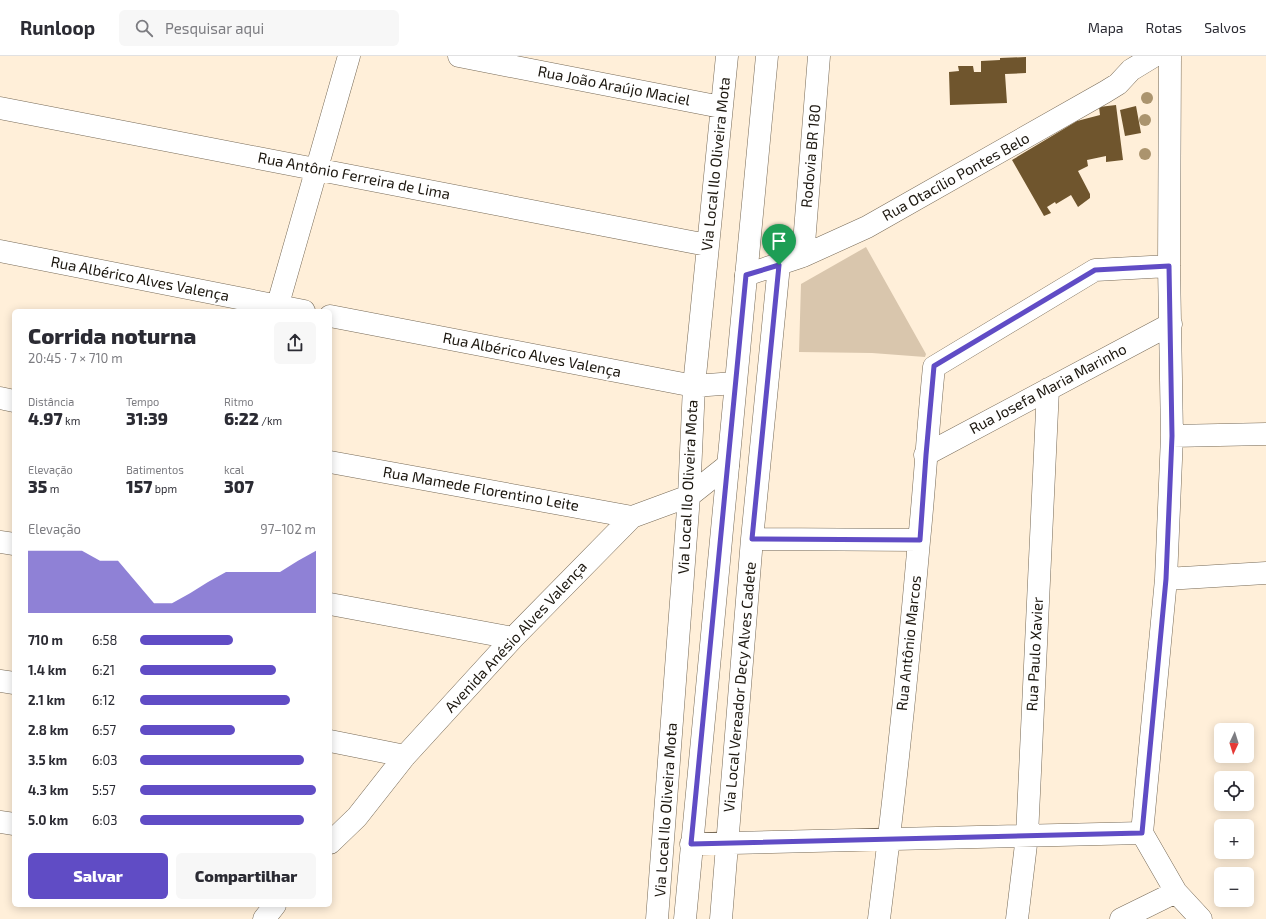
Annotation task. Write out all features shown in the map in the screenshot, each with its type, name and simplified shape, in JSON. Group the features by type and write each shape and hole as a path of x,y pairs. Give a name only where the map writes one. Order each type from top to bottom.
{"street":[{"path":"277,308 349,56"},
{"name":"Rua João Araújo Maciel","path":"459,56 721,107"},
{"name":"Via Local Ilo Oliveira Mota","path":"657,919 689,496 694,386 727,56"},
{"path":"685,919 767,56"},
{"name":"Rodovia BR 180","path":"803,256 820,56"},
{"name":"Rua Otacílio Pontes Belo","path":"746,275 803,256 867,227 1053,123 1118,84 1131,70 1154,56"},
{"path":"1170,56 1169,266 1172,436 1166,579 1142,833 1176,892 1201,919"},
{"name":"Rua Antônio Ferreira de Lima","path":"0,108 317,168 707,245"},
{"name":"Rua Albérico Alves Valença","path":"0,251 277,308"},
{"name":"Via Local Vereador Decy Alves Cadete","path":"721,919 752,539 779,265"},
{"name":"Rua Antônio Marcos","path":"879,919 889,839 920,540 934,366 1095,270 1169,266"},
{"name":"Rua Albérico Alves Valença","path":"332,316 694,386 735,383"},
{"name":"Rua Josefa Maria Marinho","path":"926,455 1171,324"},
{"name":"Rua Paulo Xavier","path":"1017,919 1027,836 1048,389"},
{"path":"0,398 12,400"},
{"path":"1172,436 1266,434"},
{"name":"Rua Mamede Florentino Leite","path":"332,462 632,517"},
{"name":"Avenida Anésio Alves Valença","path":"332,840 357,816 406,756 513,638 632,517 689,496 728,466"},
{"path":"752,539 920,540"},
{"path":"0,542 12,544"},
{"path":"1166,579 1266,573"},
{"path":"332,604 513,638"},
{"path":"0,681 12,684"},
{"path":"332,741 406,756"},
{"path":"0,822 12,824"},
{"path":"691,844 1142,833"},
{"path":"1121,919 1176,892"},
{"path":"264,919 273,907"}],"shaded area":[{"path":"866,247 926,354 925,357 872,353 799,352 801,284"}],"building":[{"path":"1026,57 1026,73 1005,74 1007,103 950,105 949,72 959,71 958,66 973,66 974,72 981,72 981,61 1000,60 1000,58"},
{"path":"1116,105 1123,160 1106,162 1106,156 1087,160 1088,166 1078,171 1090,194 1090,198 1078,207 1071,195 1056,204 1055,202 1047,207 1051,213 1044,216 1012,160 1077,121 1100,115 1099,107"},
{"path":"1136,106 1141,133 1125,136 1120,110"}],"route":[{"path":"779,265 752,539 920,540 934,366 1095,270 1169,266 1172,436 1166,579 1142,833 691,844 746,275 779,265"}]}
